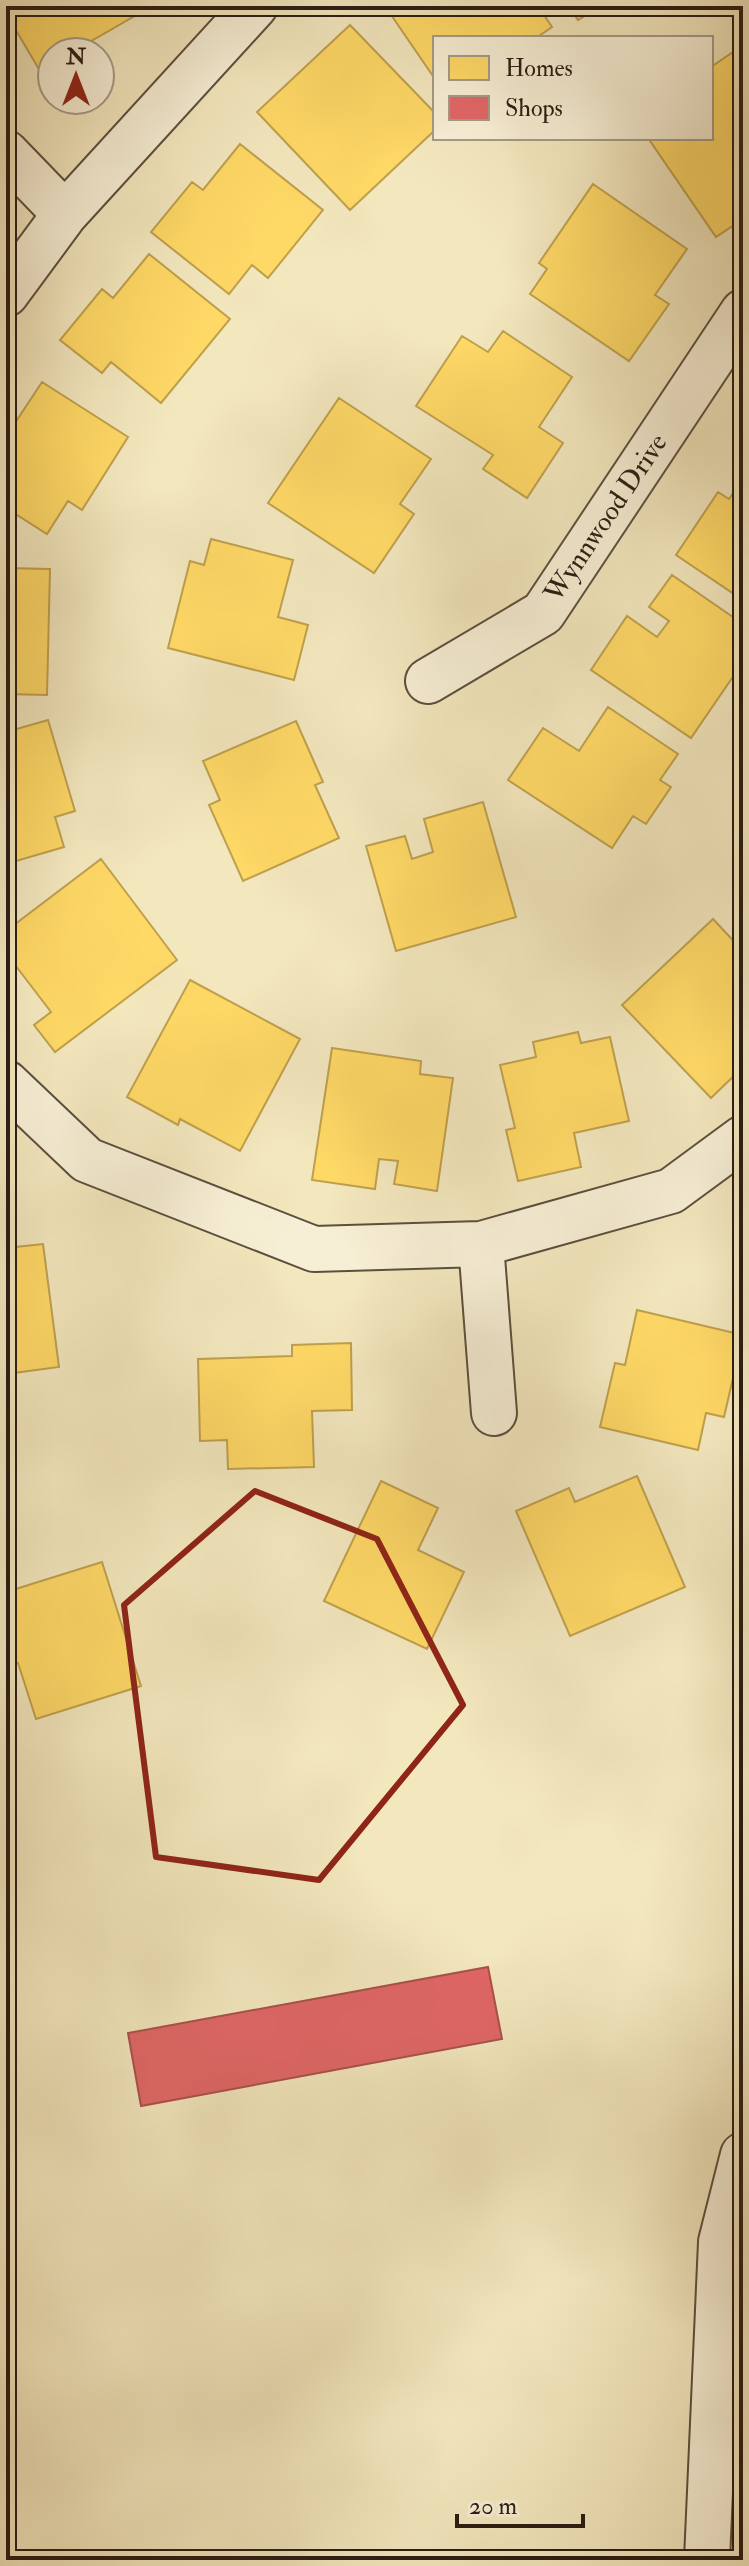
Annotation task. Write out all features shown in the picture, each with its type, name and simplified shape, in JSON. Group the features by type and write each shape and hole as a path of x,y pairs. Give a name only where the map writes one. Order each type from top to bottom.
{"street":[{"path":"6,294 65,214 255,6"},
{"path":"6,153 65,214"},
{"name":"Wynnwood Drive","path":"428,681 543,613 743,312"},
{"path":"6,1083 87,1160 314,1249 481,1244 671,1191 743,1138"},
{"path":"481,1244 494,1413"},
{"path":"707,2560 721,2242 743,2155"}],"highlighted area":[{"path":"255,1491 377,1539 463,1705 319,1880 156,1857 124,1605"}],"building: Homes":[{"path":"6,6 152,6 100,36 36,36 36,64 17,32 14,34 6,21"},
{"path":"385,6 538,6 552,27 539,36 433,36 433,76"},
{"path":"569,6 600,6 578,20"},
{"path":"350,25 433,111 433,132 350,210 257,112"},
{"path":"739,48 743,54 743,219 716,237 649,140 713,140 713,66"},
{"path":"240,144 323,210 268,278 252,265 229,294 151,232 192,182 203,190"},
{"path":"593,184 687,249 655,295 669,304 629,361 530,294 547,269 539,263"},
{"path":"149,254 230,319 161,403 111,362 102,373 60,340 102,289 113,298"},
{"path":"503,331 572,377 539,427 563,443 527,498 483,469 493,455 416,406 462,336 488,352"},
{"path":"42,382 128,437 82,510 68,501 47,534 6,508 6,430 9,432"},
{"path":"339,398 431,459 400,504 414,514 374,573 268,503"},
{"path":"743,479 743,600 676,555 718,492 729,499"},
{"path":"211,539 293,560 278,617 308,625 294,680 168,648 190,561 204,565"},
{"path":"6,568 50,569 47,695 6,694"},
{"path":"672,575 743,624 743,662 691,738 591,670 627,616 657,637 669,621 649,607"},
{"path":"608,707 678,754 660,780 671,787 646,824 633,816 612,848 508,780 543,728 579,751"},
{"path":"48,720 75,811 55,817 64,847 6,864 6,732"},
{"path":"296,721 323,782 315,785 339,838 243,881 209,805 220,800 203,761"},
{"path":"483,802 516,917 396,951 366,846 405,836 412,859 433,852 424,819"},
{"path":"101,859 177,960 55,1052 34,1025 51,1012 6,953 6,931"},
{"path":"713,919 743,951 743,1067 711,1098 622,1005"},
{"path":"190,980 300,1039 240,1151 180,1119 178,1125 127,1097"},
{"path":"578,1032 581,1043 610,1037 629,1121 574,1133 581,1167 518,1181 506,1130 515,1128 500,1065 536,1057 533,1042"},
{"path":"332,1048 421,1061 420,1074 453,1078 437,1191 394,1184 398,1161 379,1159 375,1189 312,1180"},
{"path":"43,1244 59,1367 6,1374 6,1248"},
{"path":"637,1310 743,1335 724,1417 706,1413 698,1450 600,1427 615,1363 625,1365"},
{"path":"351,1343 352,1410 312,1411 314,1467 228,1469 227,1440 200,1441 198,1359 292,1356 292,1345"},
{"path":"637,1476 685,1587 570,1636 516,1511 569,1488 575,1502"},
{"path":"381,1481 438,1508 418,1550 464,1572 427,1649 324,1601"},
{"path":"102,1562 141,1686 36,1719 18,1663 6,1667 6,1592"}],"building: Shops":[{"path":"488,1967 502,2039 141,2106 128,2033"}]}
